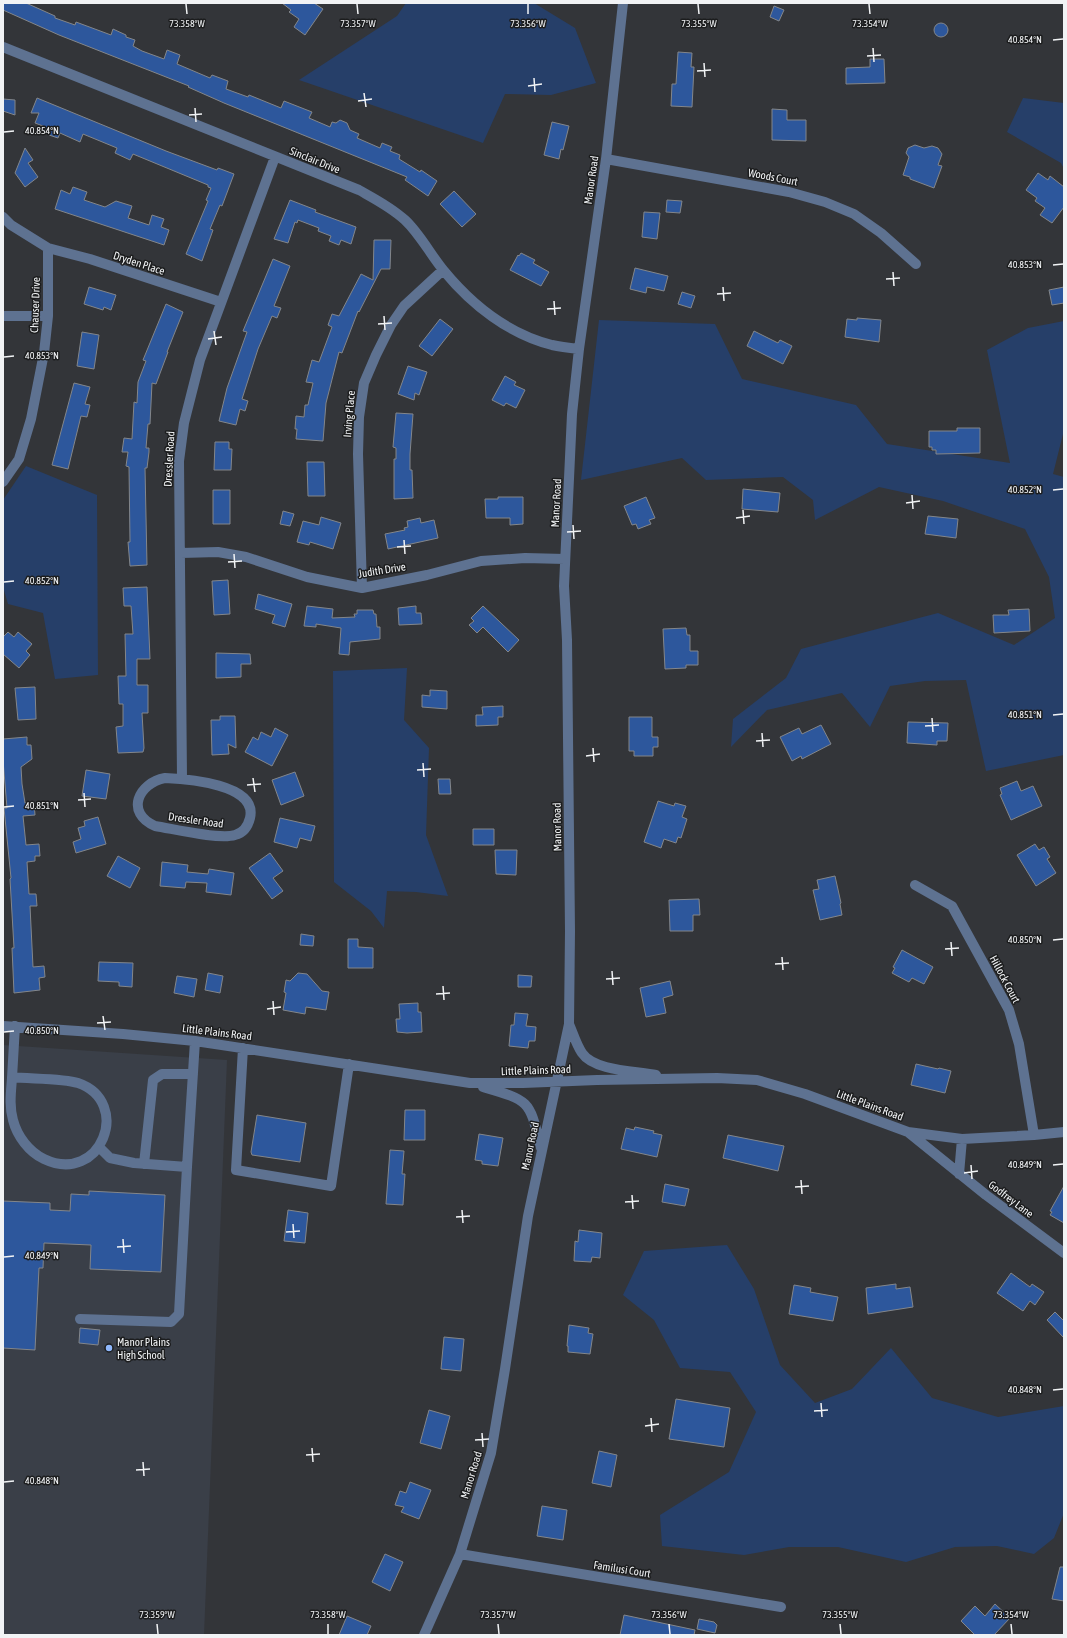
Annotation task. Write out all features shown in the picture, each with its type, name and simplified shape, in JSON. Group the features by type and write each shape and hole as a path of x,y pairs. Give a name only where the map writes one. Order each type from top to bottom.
{"street":[{"name":"Manor Road","path":"424,1635 460,1554 491,1454 528,1216 569,1024 570,931 567,640 564,586 572,414 579,349 606,159 623,3"},
{"name":"Sinclair Drive","path":"3,47 359,190 383,203 405,220 443,270 473,302 497,320 518,332 552,345 579,349"},
{"name":"Dressler Road","path":"182,778 179,460 184,423 200,360 275,157"},
{"name":"Woods Court","path":"606,159 789,192 825,202 854,214 876,229 916,264"},
{"path":"3,217 11,225 48,248"},
{"name":"Dryden Place","path":"48,248 90,259 221,302"},
{"name":"Chauser Drive","path":"3,482 18,459 31,420 44,353 48,316 48,248"},
{"name":"Irving Place","path":"362,588 358,454 359,417 364,383 388,331 404,306 443,270"},
{"path":"3,316 48,316"},
{"name":"Judith Drive","path":"181,553 218,552 246,557 306,577 362,588 427,575 481,560 525,558 565,559"},
{"name":"Dressler Road","path":"166,778 182,778 223,787 240,794 246,799 250,808 251,816 248,824 242,831 235,835 223,836 156,826 148,823 142,818 138,809 138,802 141,793 147,785 156,780 166,778"},
{"name":"Hillock Court","path":"915,885 952,906 1009,1010 1019,1044 1034,1135"},
{"path":"569,1024 582,1053 589,1061 602,1066 677,1079"},
{"name":"Little Plains Road","path":"3,1026 123,1034 195,1041 470,1083 717,1078 757,1080 799,1092 908,1132 962,1139 1064,1132"},
{"path":"12,1078 78,1083 94,1092 102,1104 107,1117 106,1131 99,1147 85,1159 71,1165 52,1163 36,1155 21,1139 13,1121 10,1104 15,1026"},
{"path":"80,1319 171,1322 179,1314 195,1041"},
{"path":"243,1048 236,1170 331,1186 349,1064"},
{"path":"144,1164 153,1080 162,1074 193,1074"},
{"path":"470,1083 513,1095 522,1100 528,1106 534,1117 542,1152"},
{"name":"Godfrey Lane","path":"908,1132 959,1174 1064,1253"},
{"path":"959,1174 962,1139"},
{"path":"99,1147 110,1158 144,1164 187,1168"},
{"name":"Familusi Court","path":"460,1554 780,1607"}],"shaded area":[{"path":"406,3 534,3 575,28 596,83 551,95 505,94 483,143 299,80 397,16"},
{"path":"1023,98 1064,103 1064,169 1061,163 1007,132"},
{"path":"599,320 715,324 742,379 856,405 887,444 1010,463 987,350 1028,328 1064,321 1064,430 1053,474 1064,477 1064,755 986,771 966,680 925,681 890,686 870,727 842,693 767,710 731,747 733,719 786,678 801,649 938,613 1014,645 1055,618 1049,577 1025,529 943,501 879,487 815,520 813,500 783,477 706,480 682,458 581,480"},
{"path":"26,466 97,495 98,675 55,679 43,613 8,604 3,587 3,500"},
{"path":"407,668 404,720 429,748 426,835 448,896 416,892 387,891 384,928 371,911 334,882 333,671"},
{"name":"Manor Plains High School","path":"3,1045 227,1060 204,1635 3,1635"},
{"path":"727,1245 754,1289 780,1365 815,1403 852,1389 891,1348 932,1398 998,1417 1064,1406 1064,1513 1054,1538 1034,1554 997,1546 955,1547 906,1562 838,1547 789,1547 744,1555 662,1546 660,1515 729,1472 756,1412 730,1372 680,1368 654,1320 623,1295 644,1251"}],"building":[{"path":"3,3 26,3 55,16 55,18 75,25 76,22 111,35 113,29 126,35 126,37 135,40 133,46 142,51 164,59 167,50 180,55 177,64 210,78 212,75 228,81 226,89 248,97 249,95 281,108 284,101 312,112 309,118 330,127 332,122 336,123 340,120 347,123 350,130 359,134 357,138 380,148 382,143 392,147 390,151 400,155 399,159 420,172 421,170 437,181 428,196 405,180 407,177 224,103 188,87 189,86 59,35 3,10"},
{"path":"282,3 314,3 323,9 305,35 294,27 299,19 289,12 291,10"},
{"path":"774,6 784,10 779,21 770,17"},
{"path":"941,23 946,25 948,30 946,35 941,37 936,35 934,30 936,25"},
{"path":"678,52 692,53 691,67 694,67 692,107 671,106 672,84 676,84"},
{"path":"870,59 884,59 885,83 846,84 846,68 870,67"},
{"path":"37,98 166,151 217,170 218,168 234,174 222,206 220,205 210,229 213,230 202,261 186,254 208,201 206,200 211,188 208,187 208,185 133,154 130,160 115,153 117,148 83,134 80,142 60,133 58,138 49,135 50,131 35,123 39,113 31,113"},
{"path":"3,99 15,100 15,115 3,111"},
{"path":"772,109 787,110 787,120 806,120 806,141 772,140"},
{"path":"552,122 569,126 563,150 561,149 559,159 544,155"},
{"path":"915,145 924,148 932,146 938,148 942,154 938,165 942,166 934,188 903,175 909,157 906,153 908,148"},
{"path":"25,148 33,160 28,163 38,177 25,187 15,173"},
{"path":"1038,173 1048,180 1050,176 1064,187 1064,207 1052,223 1040,215 1045,208 1035,201 1037,198 1026,190"},
{"path":"73,187 87,192 84,200 105,207 116,201 132,206 128,218 149,225 152,215 164,219 161,227 169,230 164,245 55,209 61,190 70,194"},
{"path":"454,191 476,214 462,227 440,204"},
{"path":"290,200 316,210 315,212 356,227 351,244 341,240 339,245 329,241 331,236 318,231 319,228 298,220 297,223 295,222 288,243 274,239"},
{"path":"667,200 682,201 680,213 666,212"},
{"path":"644,212 660,213 657,239 642,237"},
{"path":"374,240 391,240 390,269 381,269 359,312 358,311 342,353 339,352 326,403 323,441 296,439 296,416 304,417 305,405 308,405 313,383 306,382 312,360 319,362 332,327 328,325 332,314 339,316 361,274 373,280"},
{"path":"521,253 535,260 533,263 549,272 541,286 510,270 518,255 519,256"},
{"path":"273,259 290,266 274,306 281,308 277,318 272,316 258,349 242,399 248,401 245,411 240,409 236,425 219,421 227,388 247,332 243,331"},
{"path":"635,268 668,276 664,291 647,287 646,293 630,289"},
{"path":"89,287 116,295 111,310 104,307 103,310 84,304"},
{"path":"1064,287 1064,303 1052,305 1049,290"},
{"path":"682,292 695,296 691,308 678,304"},
{"path":"166,304 183,312 156,384 152,383 150,424 148,424 146,448 149,448 149,452 147,468 145,468 147,565 130,566 128,542 130,542 129,467 126,466 128,452 122,452 124,438 132,439 134,402 137,403 138,382 146,361 143,360"},
{"path":"857,318 881,320 879,342 845,337 847,319 857,320"},
{"path":"440,319 453,329 432,356 419,346"},
{"path":"754,331 778,343 780,340 792,346 783,364 747,346"},
{"path":"82,332 99,335 94,369 77,366"},
{"path":"408,366 427,372 419,395 415,393 414,400 398,394"},
{"path":"505,376 516,382 514,385 525,390 516,408 506,403 504,406 492,400"},
{"path":"74,383 90,387 85,404 90,405 87,417 81,416 68,469 52,465"},
{"path":"396,413 413,414 410,470 412,470 413,498 394,499 394,459 396,459 396,448 393,447"},
{"path":"957,428 980,428 980,453 936,454 936,450 932,450 932,447 929,447 929,431 957,431"},
{"path":"215,442 229,442 229,449 232,449 231,470 214,470"},
{"path":"307,462 324,462 325,496 308,496"},
{"path":"743,489 780,493 778,512 742,509"},
{"path":"213,490 230,490 230,524 213,524"},
{"path":"498,497 523,497 523,524 510,525 510,518 486,518 485,499 498,499"},
{"path":"646,497 655,518 649,520 651,524 638,529 636,524 632,525 624,506"},
{"path":"283,511 294,514 290,526 280,524"},
{"path":"928,516 958,519 956,538 925,534"},
{"path":"321,517 341,523 333,549 310,542 309,545 297,542 303,521 319,525"},
{"path":"420,518 421,523 434,520 438,538 388,549 385,534 405,530 404,528 408,527 407,521"},
{"path":"228,580 230,614 214,615 212,581"},
{"path":"147,587 150,659 137,659 137,685 148,685 148,713 142,713 144,748 143,752 118,753 116,727 123,726 123,704 119,704 118,676 126,676 125,634 133,634 131,606 124,606 123,588"},
{"path":"258,594 292,604 285,627 272,623 275,615 255,609"},
{"path":"307,606 333,609 332,618 355,617 354,614 357,614 357,610 373,610 374,614 376,614 377,627 380,627 380,639 350,642 349,655 339,654 341,628 316,624 316,627 304,626"},
{"path":"416,606 416,613 421,613 422,624 399,625 398,608"},
{"path":"483,606 519,640 508,652 483,627 477,633 469,625 474,621 471,618"},
{"path":"1029,609 1030,631 994,633 993,615 1009,615 1008,610"},
{"path":"686,628 687,635 690,635 690,651 698,651 698,665 686,665 686,668 665,669 663,629"},
{"path":"8,632 14,637 18,632 32,644 26,651 30,655 19,668 3,654 3,637"},
{"path":"216,653 250,654 251,664 241,664 241,677 216,678"},
{"path":"35,687 36,719 18,720 15,688"},
{"path":"430,690 447,691 447,709 422,707 422,695 430,696"},
{"path":"503,706 503,717 498,717 498,725 476,726 476,715 483,715 482,707"},
{"path":"220,716 235,716 236,748 228,744 229,754 212,755 211,720 220,720"},
{"path":"629,717 652,717 652,737 658,737 658,747 653,747 653,756 634,756 634,751 629,751"},
{"path":"908,722 948,723 947,741 937,741 937,745 907,743"},
{"path":"821,725 831,744 802,759 801,756 792,761 780,737 799,728 802,734"},
{"path":"275,728 288,735 272,766 245,752 253,737 258,740 261,732 271,737"},
{"path":"27,737 27,745 31,745 32,759 21,767 22,784 25,803 34,802 35,815 23,816 26,845 39,844 40,856 35,856 35,861 27,862 29,894 36,894 37,906 30,906 33,967 44,966 45,977 39,978 40,990 14,993 11,878 4,808 7,808 3,760 3,739"},
{"path":"86,770 110,774 106,799 82,796"},
{"path":"295,772 304,796 281,805 272,780"},
{"path":"438,779 450,779 451,794 439,794"},
{"path":"1017,781 1021,791 1033,786 1042,806 1011,820 1000,795 1002,794 1000,788"},
{"path":"658,801 674,806 675,803 686,806 682,817 687,819 681,838 678,837 676,843 664,839 661,848 644,842"},
{"path":"98,817 106,844 76,853 73,842 81,839 78,828 85,826 84,821"},
{"path":"280,818 315,826 311,841 300,838 297,848 274,842"},
{"path":"473,829 494,829 494,845 473,845"},
{"path":"1035,844 1039,850 1044,847 1050,857 1047,859 1056,873 1036,886 1017,855"},
{"path":"495,850 517,850 516,875 496,874"},
{"path":"270,853 283,871 273,878 283,891 272,899 249,868"},
{"path":"118,856 140,868 130,888 107,876"},
{"path":"162,862 188,865 187,872 208,874 209,869 234,873 231,895 206,892 207,883 186,882 185,888 160,886"},
{"path":"835,876 842,915 820,920 813,890 819,889 817,880"},
{"path":"699,899 700,915 693,915 693,931 670,931 669,900"},
{"path":"301,934 314,936 313,946 300,945"},
{"path":"348,939 358,939 358,947 373,948 373,968 348,968"},
{"path":"902,950 933,967 924,984 912,978 909,982 892,973 895,968 893,967"},
{"path":"99,962 133,963 132,987 119,986 119,982 98,981"},
{"path":"208,973 223,976 220,993 205,990"},
{"path":"298,973 307,974 322,991 329,992 326,1010 306,1007 305,1014 283,1010 286,993 284,992 286,980 290,981"},
{"path":"518,975 532,976 531,987 518,987"},
{"path":"177,976 197,979 194,997 174,993"},
{"path":"670,981 673,995 663,998 666,1013 646,1017 640,988"},
{"path":"418,1003 418,1012 421,1012 422,1032 397,1032 396,1019 400,1019 399,1004"},
{"path":"515,1013 528,1014 526,1026 536,1027 535,1041 529,1041 528,1048 509,1046 511,1025 514,1025"},
{"path":"916,1064 951,1071 945,1093 911,1085"},
{"path":"405,1110 425,1110 425,1140 404,1140"},
{"path":"257,1115 306,1123 300,1162 252,1155 251,1152"},
{"path":"635,1127 654,1131 653,1133 662,1135 657,1157 621,1149 626,1128 634,1130"},
{"path":"479,1134 503,1138 498,1166 482,1164 482,1161 475,1160"},
{"path":"728,1135 784,1146 778,1171 723,1158"},
{"path":"390,1150 404,1151 402,1174 405,1174 403,1205 386,1204"},
{"path":"665,1184 689,1189 685,1206 662,1202"},
{"path":"1064,1186 1064,1223 1050,1215 1052,1212 1050,1211"},
{"path":"89,1191 165,1195 161,1272 90,1269 91,1245 44,1243 43,1268 39,1268 35,1350 3,1348 3,1201 50,1203 50,1210 70,1211 71,1194 89,1195"},
{"path":"288,1210 308,1213 305,1243 284,1241"},
{"path":"579,1230 602,1233 600,1258 592,1257 591,1262 574,1261 575,1241 578,1242"},
{"path":"1011,1273 1030,1287 1032,1284 1044,1292 1035,1305 1030,1301 1023,1311 997,1293"},
{"path":"896,1284 896,1289 910,1287 913,1307 868,1314 866,1288"},
{"path":"794,1285 811,1288 810,1292 838,1297 833,1321 789,1314"},
{"path":"1055,1312 1064,1321 1064,1338 1047,1320"},
{"path":"569,1325 589,1328 588,1333 593,1334 590,1354 568,1352 567,1346"},
{"path":"80,1328 100,1330 98,1345 79,1343"},
{"path":"444,1337 464,1339 461,1371 441,1369"},
{"path":"676,1399 730,1408 724,1447 669,1439"},
{"path":"429,1410 450,1416 441,1449 420,1443"},
{"path":"599,1451 617,1455 611,1487 592,1483"},
{"path":"410,1482 431,1490 419,1519 401,1512 404,1507 395,1505 400,1491 406,1493"},
{"path":"542,1506 567,1510 563,1540 537,1536"},
{"path":"385,1554 403,1562 390,1591 372,1582"},
{"path":"1060,1567 1064,1567 1064,1601 1052,1599"},
{"path":"995,1604 1010,1618 994,1635 975,1635 961,1621 975,1606 985,1616"},
{"path":"624,1615 695,1630 694,1635 620,1635"},
{"path":"347,1616 371,1626 367,1635 339,1635"},
{"path":"699,1619 714,1622 717,1625 715,1633 697,1629"}],"place":[{"name":"Manor Plains High School","path":"109,1348"}]}
